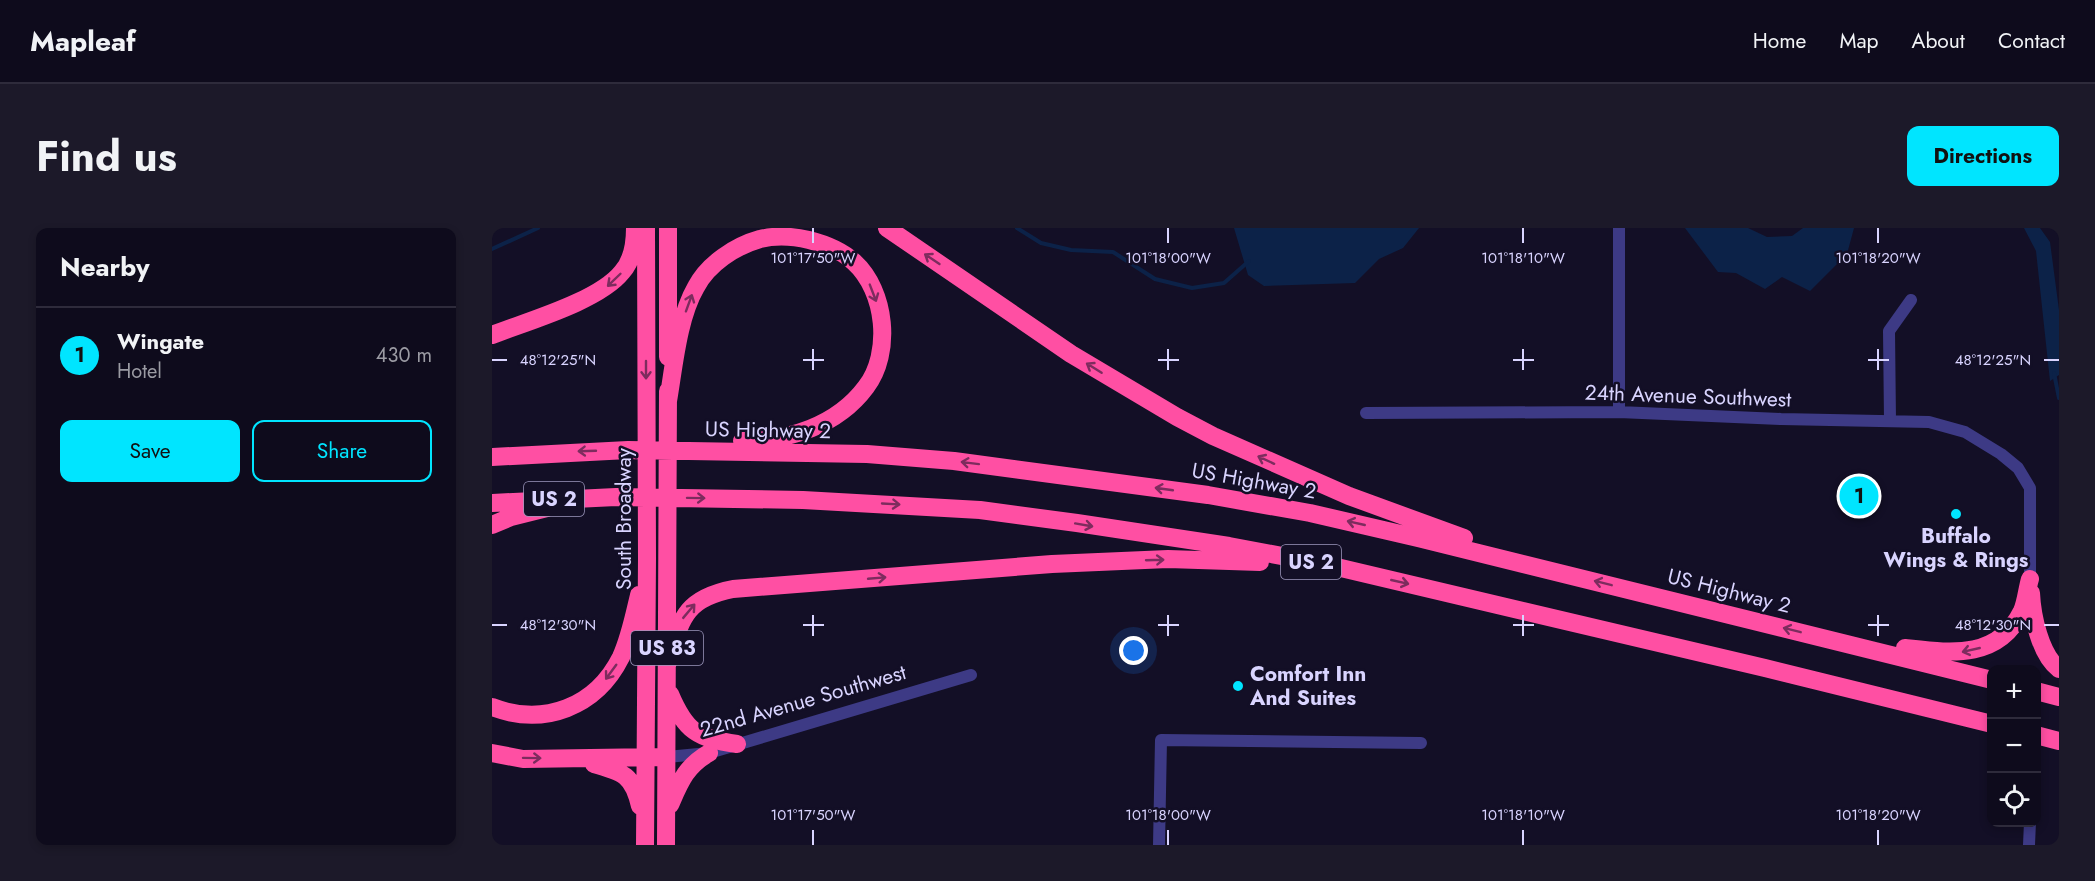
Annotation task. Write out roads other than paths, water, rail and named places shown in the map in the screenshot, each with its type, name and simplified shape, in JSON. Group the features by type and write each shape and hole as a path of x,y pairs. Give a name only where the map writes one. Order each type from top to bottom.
{"highway":[{"path":"492,335 590,297 608,287 624,271 632,255 635,228"},
{"name":"South Broadway","path":"666,845 668,228"},
{"path":"886,228 1071,354 1213,436 1349,496 1443,531 1510,552 1555,571"},
{"name":"South Broadway","path":"645,837 647,233"},
{"path":"668,405 685,316 696,286 717,263 738,248 771,236 791,236 818,242 855,263 871,285 879,310 881,355 871,381 846,409 820,425 802,432 757,441 721,442 684,451"},
{"name":"US Highway 2","path":"492,458 595,451 867,454 954,461 1208,495 1310,513 1555,571 1987,679"},
{"path":"492,525 511,517 545,508 580,507 616,497"},
{"name":"US 2","path":"492,503 616,497 803,500 980,510 1229,546 1365,573 1987,723"},
{"path":"492,707 522,715 541,716 557,713 587,697 599,687 612,672 628,640 647,558"},
{"path":"667,665 679,627 692,606 712,594 733,589 1052,564 1168,559 1249,561 1365,573"},
{"path":"1825,638 1930,651 1959,653 1979,649 2005,635 2022,610 2030,579"},
{"path":"2030,579 2032,606 2038,634 2053,665 2059,669"},
{"path":"667,689 678,714 699,735 714,741 737,744"},
{"path":"2041,692 2059,697"},
{"path":"2041,736 2059,741"},
{"path":"492,753 523,759 572,759 618,771 632,781 636,789 645,837"},
{"path":"667,812 681,780 696,760 709,753"},
{"name":"22nd Avenue Southwest","path":"572,759 667,757"}],"street":[{"path":"1619,228 1619,412"},
{"path":"1890,421 1889,331 1911,300"},
{"name":"24th Avenue Southwest","path":"1366,413 1619,412 1929,422 1965,432 2001,454 2018,468 2030,488 2030,579"},
{"name":"22nd Avenue Southwest","path":"667,757 709,753 971,675"},
{"path":"1159,845 1161,741 1421,743"},
{"path":"2029,845 2030,827"}],"water":[{"path":"1234,228 1419,228 1403,248 1379,259 1355,283 1264,286 1248,275"},
{"path":"1685,228 1748,228 1767,237 1792,236 1803,228 1854,228 1847,254 1810,291 1782,277 1765,289 1736,273 1718,272"},
{"path":"2024,228 2040,228 2050,242 2059,310 2059,375 2050,381 2036,251"}],"waterway":[{"path":"492,249 538,228"},
{"path":"1017,228 1041,243 1071,250 1113,252 1155,279 1192,288 1224,283 1249,261"},
{"path":"2054,373 2059,398"}],"place":[{"name":"Wingate","path":"1859,496"},
{"name":"Buffalo Wings & Rings","path":"1956,514"},
{"name":"Comfort Inn And Suites","path":"1238,686"}]}
